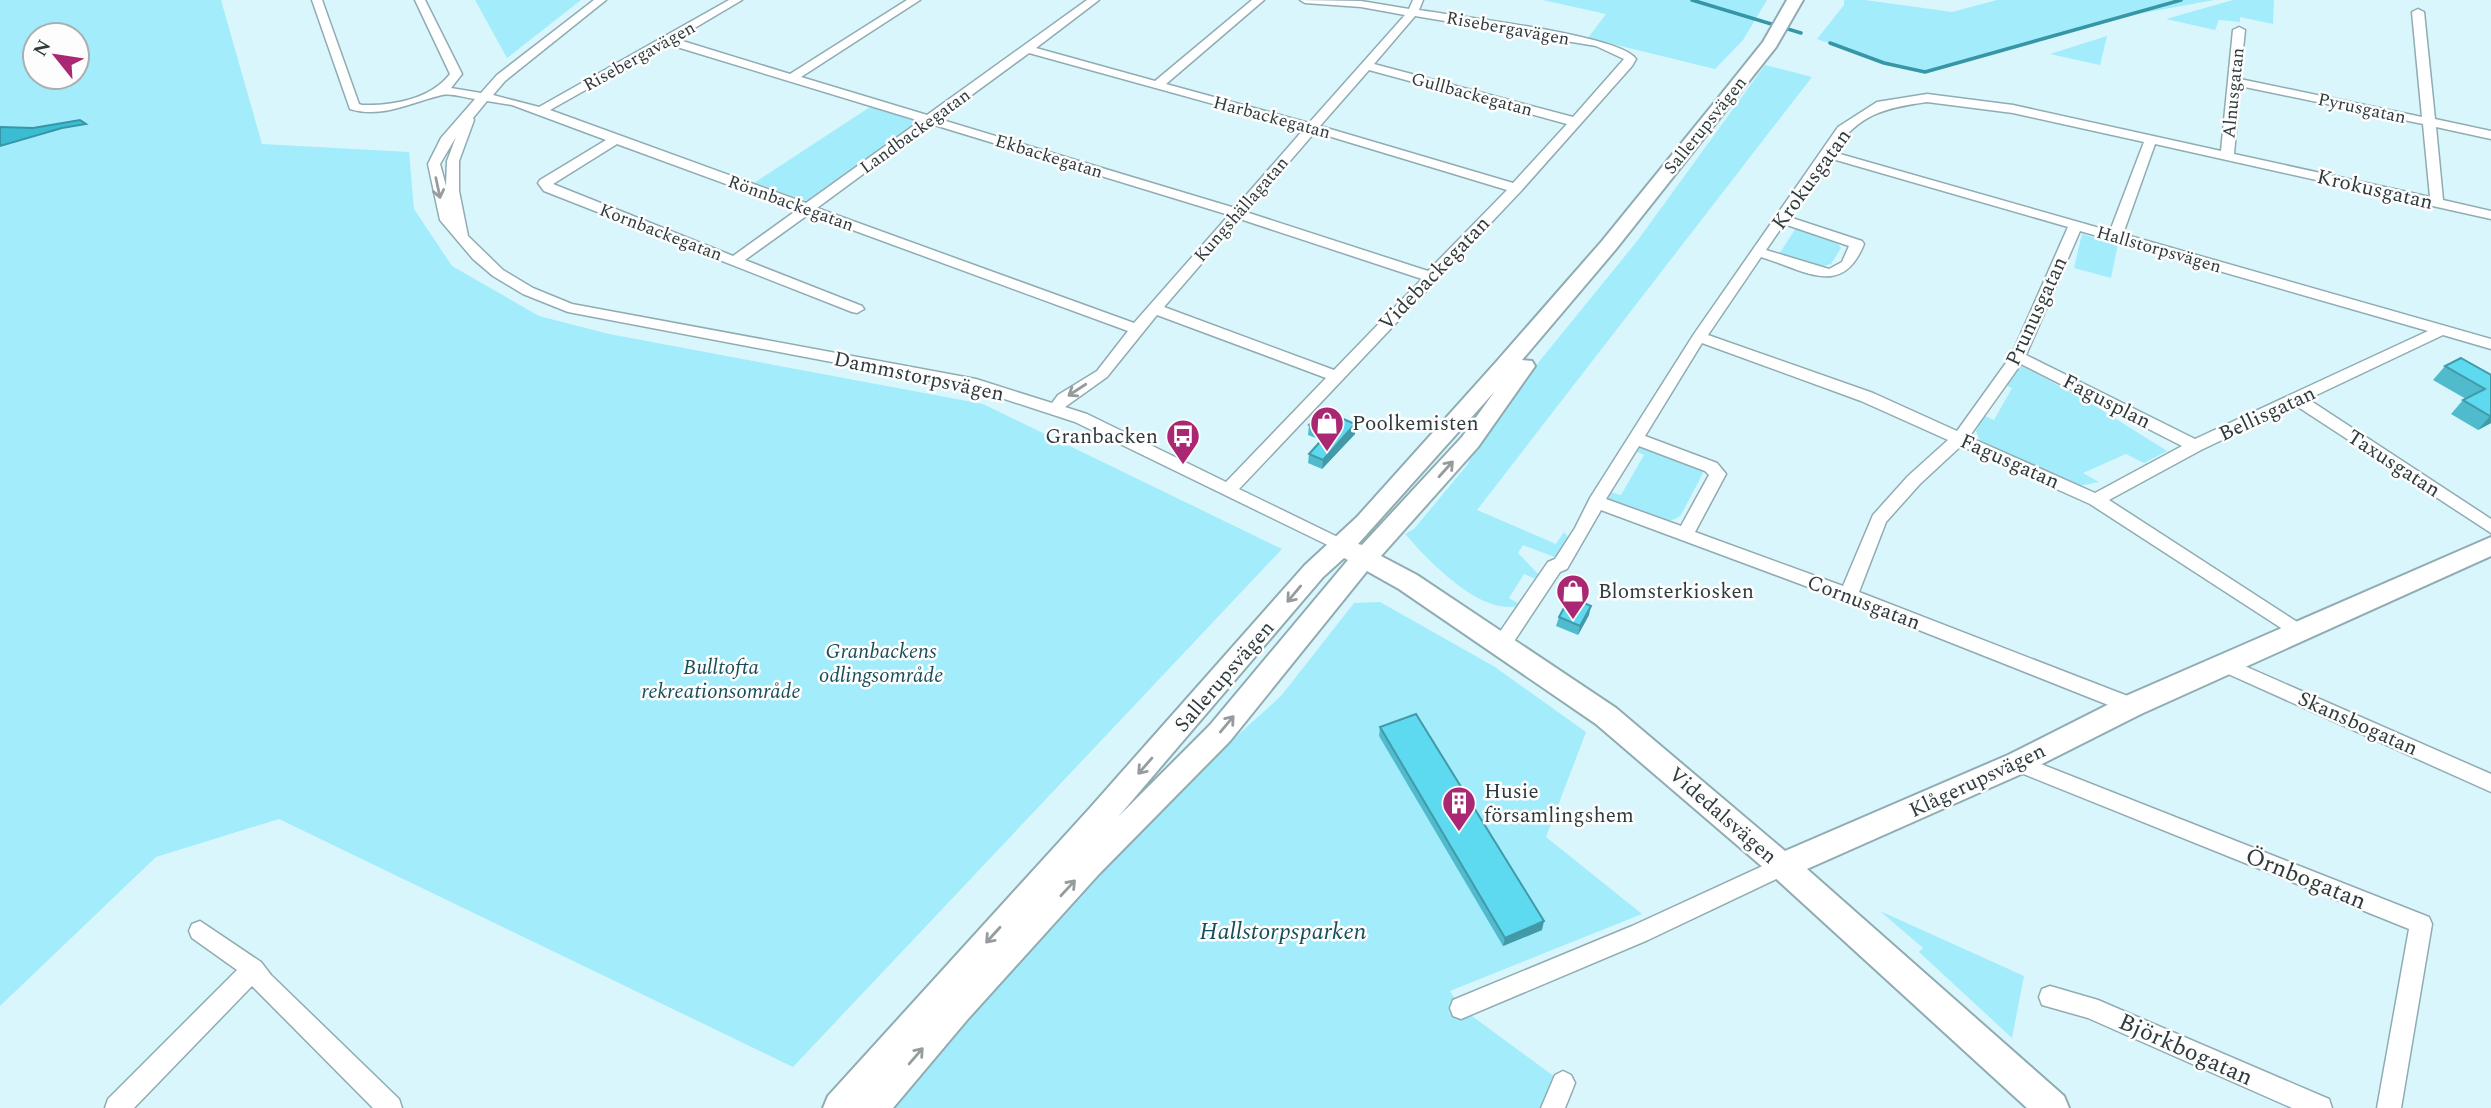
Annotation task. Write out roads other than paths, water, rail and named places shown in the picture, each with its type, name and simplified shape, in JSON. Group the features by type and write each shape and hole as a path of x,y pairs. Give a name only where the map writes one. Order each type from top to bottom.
{"main road":[{"name":"Sallerupsvägen","path":"871,1108 956,1009 1070,885 1220,733 1354,552 1470,442 1609,245 1770,44 1795,0"},
{"name":"Klågerupsvägen","path":"1782,866 2018,763 2131,706 2491,547"},
{"name":"Sallerupsvägen","path":"840,1108 1108,808 1314,571 1354,552"},
{"name":"Videdalsvägen","path":"1354,552 1408,582 1606,716 1782,866 2052,1108"}],"street":[{"name":"Rönnbackegatan","path":"317,0 354,106 360,110 373,110 441,90 514,102 1137,329"},
{"path":"421,0 456,74 441,90"},
{"name":"Dammstorpsvägen","path":"601,0 501,78 483,97 473,108 453,161 452,191 463,238 478,256 498,273 568,308 976,384 1055,409 1081,418 1354,552"},
{"name":"Risebergavägen","path":"540,111 737,0"},
{"path":"792,79 915,0"},
{"name":"Landbackegatan","path":"735,261 1094,0"},
{"path":"1156,86 1259,0"},
{"name":"Risebergavägen","path":"1305,0 1415,6 1598,43 1627,54"},
{"name":"Kungshällagatan","path":"1055,409 1064,399 1102,374 1154,309 1367,66 1415,6"},
{"path":"2418,12 2437,203"},
{"name":"Alnusgatan","path":"2227,156 2239,30"},
{"name":"Ekbackegatan","path":"666,40 1431,276"},
{"name":"Harbackegatan","path":"1027,49 1313,128 1516,188"},
{"name":"Videbackegatan","path":"1229,489 1577,122 1628,64 1630,59 1627,54"},
{"name":"Gullbackegatan","path":"1367,66 1577,122"},
{"name":"Pyrusgatan","path":"2234,81 2491,135"},
{"name":"Krokusgatan","path":"1502,644 1554,567 1561,564 1583,530 1596,502 1699,337 1828,154 1842,130 1881,104 1910,98 1927,98 2013,109 2491,215"},
{"name":"Kornbackegatan","path":"616,139 545,183 549,188 857,309"},
{"path":"2115,236 2151,139"},
{"name":"Hallstorpsvägen","path":"1828,154 2491,344"},
{"path":"1759,252 1828,273 1843,271 1857,244 1782,219"},
{"name":"Prunusgatan","path":"1849,596 1864,551 1879,519 1914,480 1960,438 2018,357 2075,226"},
{"path":"1154,309 1335,376"},
{"name":"Bellisgatan","path":"2096,499 2195,446 2441,330"},
{"name":"Fagusgatan","path":"1699,337 1867,397 2096,499 2298,632"},
{"name":"Fagusplan","path":"2018,357 2195,446"},
{"name":"Taxusgatan","path":"2297,399 2491,527"},
{"path":"1637,439 1712,467 1718,474 1684,536"},
{"name":"Cornusgatan","path":"1596,502 1849,596 2131,706"},
{"name":"Skansbogatan","path":"2224,664 2491,783"},
{"name":"Örnbogatan","path":"2018,763 2421,924 2389,1108"},
{"name":"Klågerupsvägen","path":"1461,1008 1640,933 1782,866"},
{"path":"201,931 253,968 263,983 390,1108"},
{"path":"117,1108 253,968"},
{"name":"Björkbogatan","path":"2050,997 2090,1008 2320,1108"},
{"path":"1553,1108 1563,1083"}],"waterway":[{"path":"1692,0 1801,33"},
{"path":"1830,43 1884,63 1925,72 2181,0"}],"place":[{"name":"Poolkemisten","path":"1327,453"},
{"name":"Granbacken","path":"1183,466"},
{"name":"Blomsterkiosken","path":"1573,621"},
{"name":"Husie församlingshem","path":"1459,833"}],"park label":[{"name":"Granbackens odlingsområde","path":"881,663"},
{"name":"Bulltofta rekreationsområde","path":"721,679"},
{"name":"Hallstorpsparken","path":"1283,931"}]}
